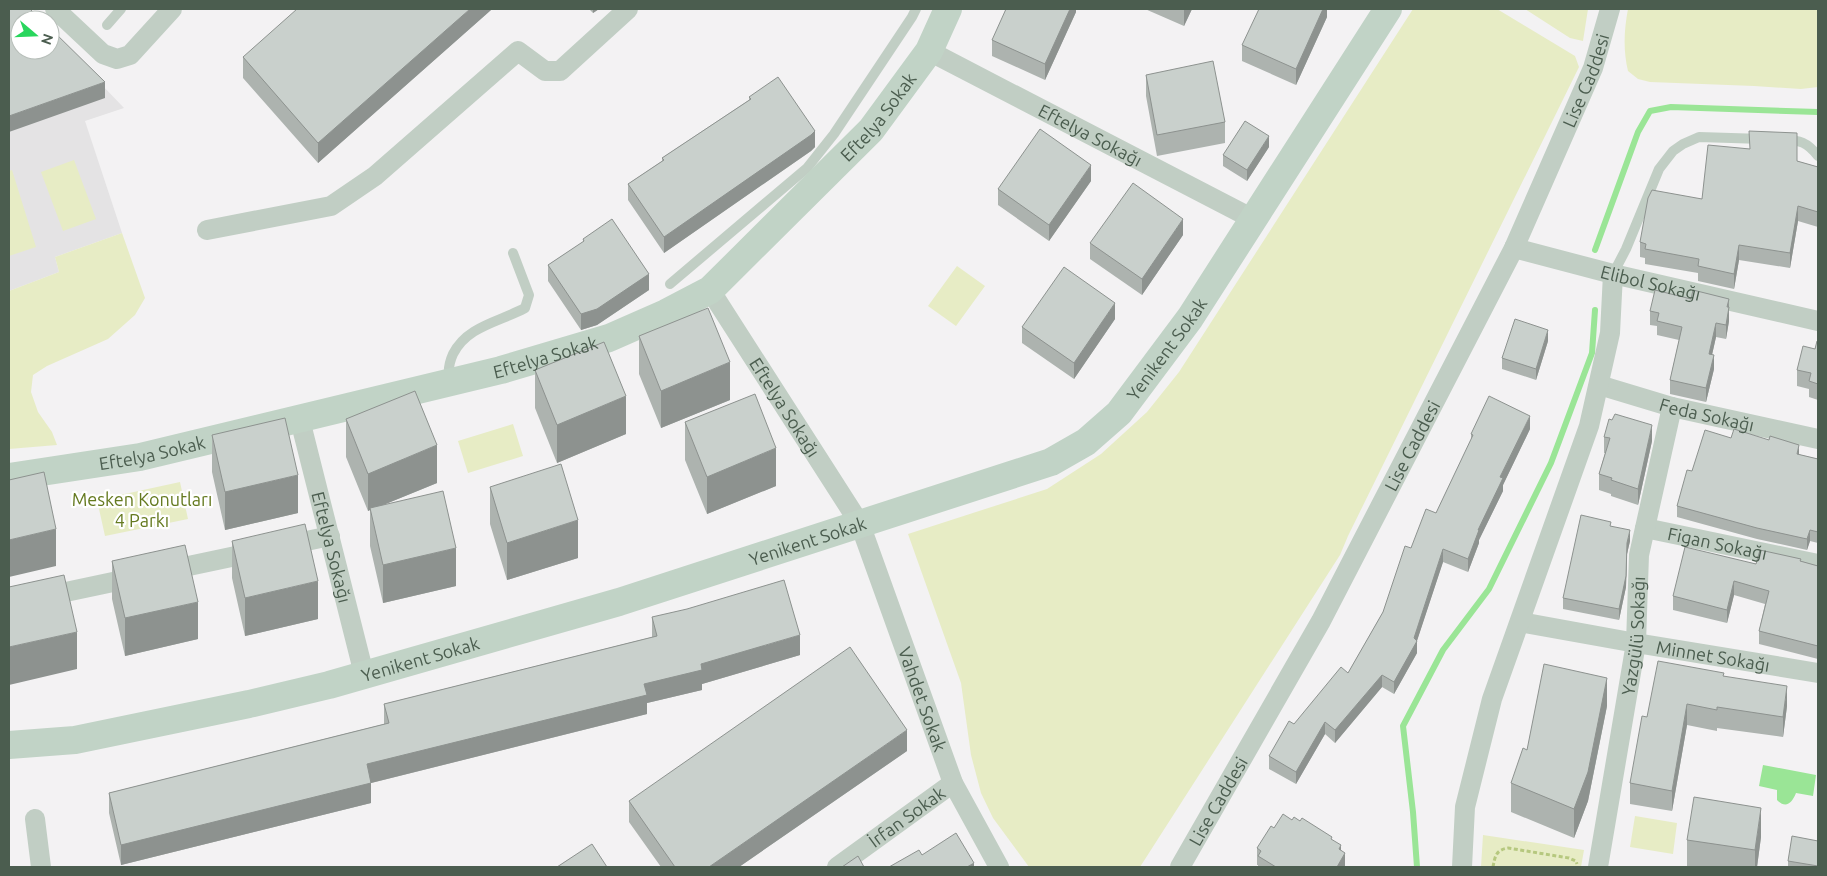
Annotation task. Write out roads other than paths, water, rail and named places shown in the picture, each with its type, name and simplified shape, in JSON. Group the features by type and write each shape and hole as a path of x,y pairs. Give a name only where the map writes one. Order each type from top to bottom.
{"street":[{"path":"55,9 103,54 117,59 130,55 172,9"},
{"path":"207,230 331,206 375,176 518,51 545,72 560,71 628,9"},
{"name":"Eftelya Sokak","path":"9,477 140,457 450,383 609,338 666,313 710,290 871,130 929,50 948,9"},
{"name":"Yenikent Sokak","path":"9,745 75,740 249,704 364,674 619,602 1051,462 1086,442 1119,413 1137,390 1190,318 1388,9"},
{"name":"Lise Caddesi","path":"1180,867 1321,621 1514,248 1594,68 1610,9"},
{"name":"Eftelya Sokağı","path":"929,50 1253,218"},
{"name":"Elibol Sokağı","path":"1514,248 1614,274 1816,316"},
{"path":"1462,867 1465,806 1492,700 1590,426 1610,333 1614,274"},
{"name":"Eftelya Sokağı","path":"710,290 860,524"},
{"name":"Feda Sokağı","path":"1599,386 1672,407 1818,439"},
{"name":"Yazgülü Sokağı","path":"1588,866 1636,643 1639,555 1672,407"},
{"name":"Eftelya Sokağı","path":"300,420 364,674"},
{"name":"Vahdet Sokak","path":"860,524 953,783 1000,867"},
{"name":"Figan Sokağı","path":"1645,528 1818,564"},
{"path":"9,604 330,536"},
{"name":"Minnet Sokağı","path":"1520,622 1818,673"},
{"name":"İrfan Sokak","path":"837,867 953,783"},
{"path":"35,818 41,867"}],"lane":[{"path":"107,25 121,9"},
{"path":"670,284 807,168 834,134 916,9"},
{"path":"1614,274 1659,169 1666,159 1683,144 1699,136 1800,140 1818,156"},
{"path":"450,383 448,374 449,364 463,338 474,331 509,317 525,308 529,295 513,254"}],"waterway":[{"path":"1595,250 1638,132 1650,111 1671,107 1818,112"},
{"path":"1417,867 1403,726 1443,650 1489,589 1551,463 1592,353 1595,310"}],"park label":[{"name":"Mesken Konutları 4 Parkı","path":"142,509"}]}
